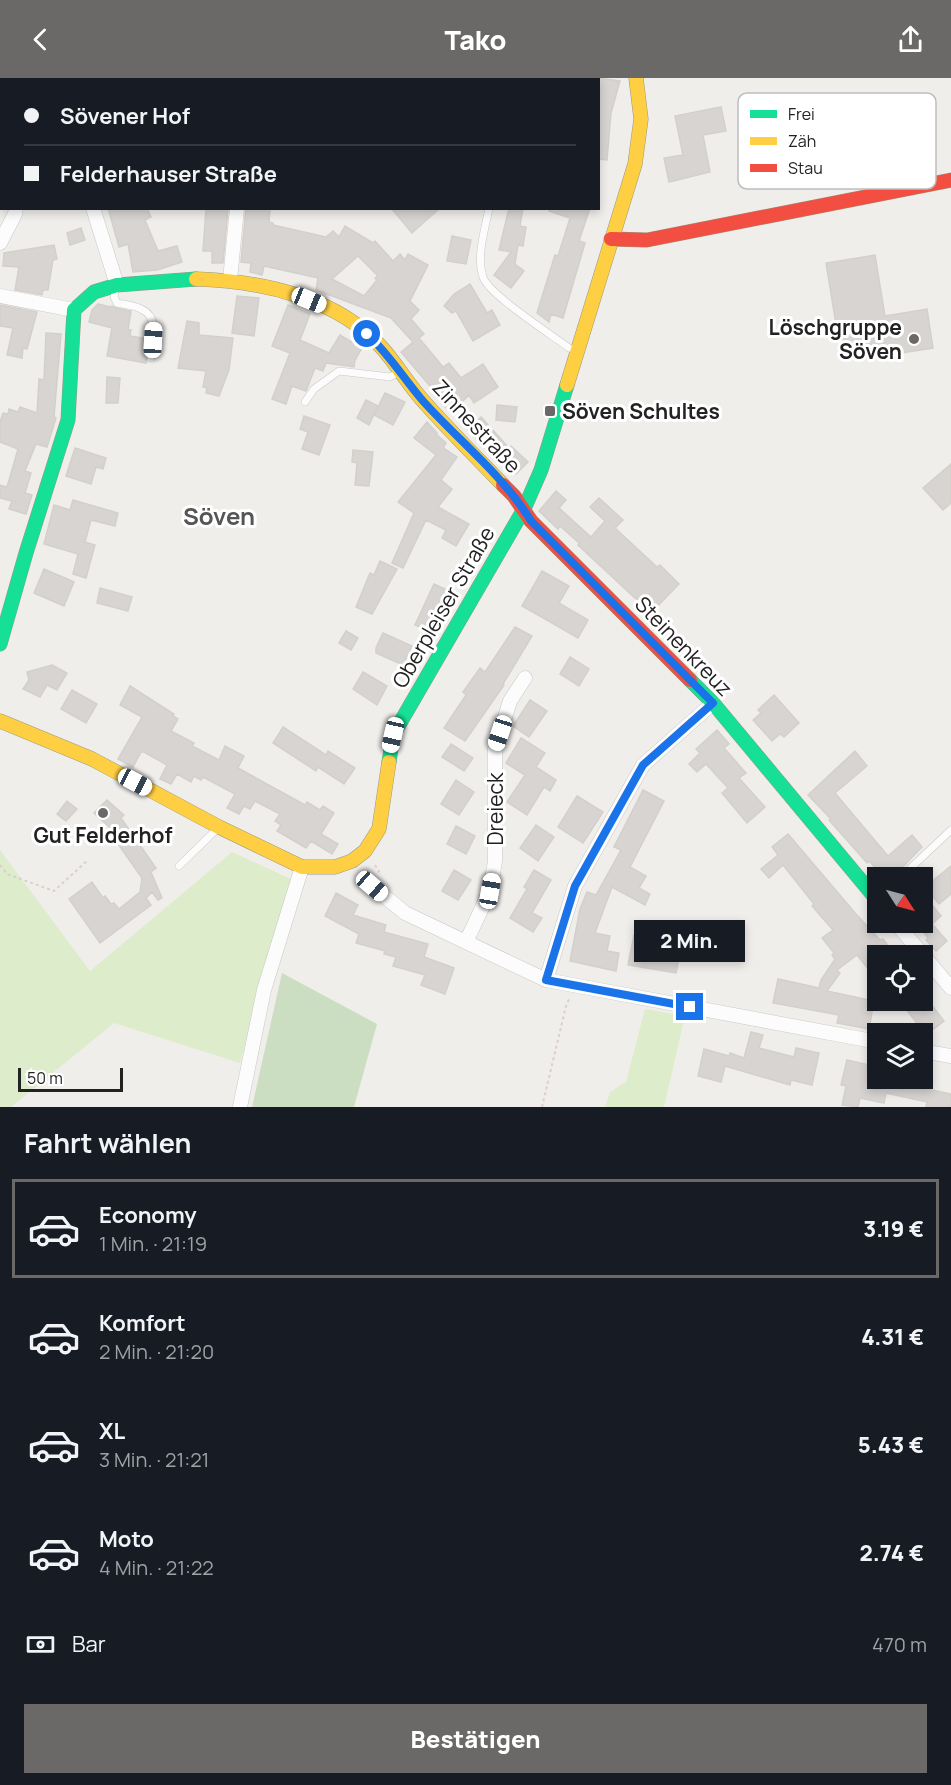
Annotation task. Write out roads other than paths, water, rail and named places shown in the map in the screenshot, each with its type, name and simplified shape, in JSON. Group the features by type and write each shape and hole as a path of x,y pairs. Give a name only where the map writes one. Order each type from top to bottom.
{"street":[{"name":"Oberpleiser Straße","path":"302,867 335,867 352,861 365,851 379,829 393,735 524,509 541,470 635,164 641,119 636,78"},
{"path":"936,183 951,180"},
{"path":"611,239 648,240 906,189"},
{"path":"0,243 16,210"},
{"path":"94,210 117,285"},
{"path":"230,280 237,210"},
{"name":"Zinnestraße","path":"74,310 94,292 117,285 190,279 230,280 287,292 332,309 351,321 382,347 423,400 524,509"},
{"path":"0,296 74,310 68,420 0,644"},
{"name":"Steinenkreuz","path":"524,509 531,521 713,703 867,888"},
{"name":"Dreieck","path":"466,942 490,891 495,861 495,749 510,701 525,678"},
{"path":"546,980 575,886 643,765 713,703"},
{"path":"0,721 92,759 219,827 302,867 264,990 240,1107"},
{"path":"372,886 405,913 546,980 867,1040"},
{"path":"906,933 950,984"},
{"path":"933,1053 951,1056"}],"lane":[{"path":"489,210 480,257 483,279 496,294 569,348 578,350"},
{"path":"117,285 114,297 117,303 142,309 150,315 154,325 151,358"},
{"path":"305,402 314,389 339,371 390,377 400,371"},
{"path":"179,866 219,827"},
{"path":"912,867 951,830"}],"place":[{"name":"Löschgruppe Söven","path":"914,339"},
{"name":"Söven Schultes","path":"550,411"},
{"name":"Gut Felderhof","path":"103,813"}],"district":[{"name":"Söven","path":"219,515"}]}
